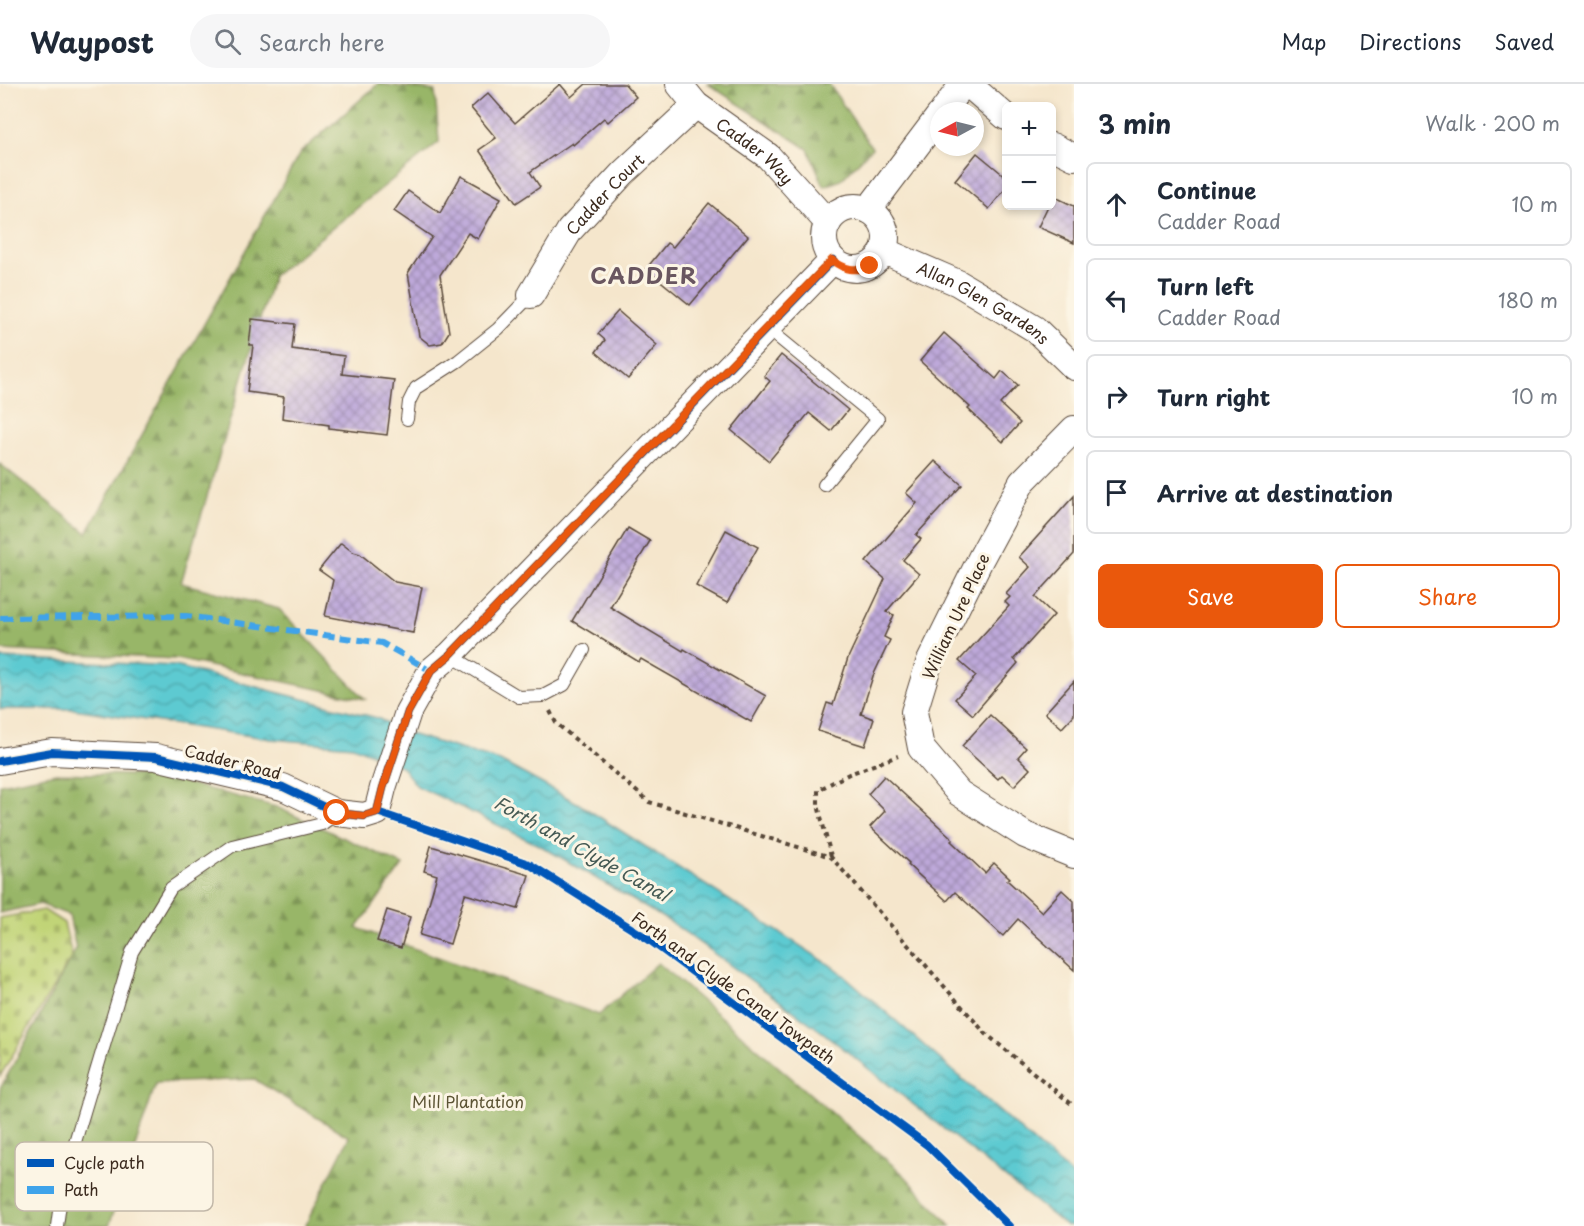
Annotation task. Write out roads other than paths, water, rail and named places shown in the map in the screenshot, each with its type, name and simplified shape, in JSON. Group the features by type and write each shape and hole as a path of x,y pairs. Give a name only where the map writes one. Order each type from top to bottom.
{"street":[{"name":"Cadder Way","path":"679,84 696,105 768,156 828,223"},
{"path":"950,102 963,84"},
{"path":"968,84 1002,114"},
{"name":"Cadder Court","path":"531,295 570,230 623,173 696,105"},
{"path":"868,210 930,128"},
{"path":"1056,148 1074,158"},
{"path":"850,207 868,210 882,223 886,241 879,260 861,269 851,270 832,260 824,243 828,223 833,216 850,207"},
{"name":"Allan Glen Gardens","path":"884,251 958,283 1035,329 1074,367"},
{"name":"Cadder Road","path":"0,761 52,752 156,757 283,787 337,813 364,816 377,812 408,712 431,671 450,655 832,260"},
{"name":"William Ure Place","path":"1074,429 1022,482 929,663 914,712 921,748 959,794 1025,835 1074,855"}],"lane":[{"path":"407,419 409,402 417,388 458,361 498,328 531,295"},
{"path":"767,328 879,419 824,485"},
{"path":"450,655 519,697 543,696 564,685 584,650"},
{"path":"75,1142 132,952 171,888 232,846 322,824 337,813"},
{"path":"57,1226 59,1211"}],"water":[{"name":"Forth and Clyde Canal","path":"0,658 175,666 377,718 413,735 500,761 579,804 838,970 1074,1177 1074,1226 1066,1226 825,1034 672,923 543,847 417,786 401,766 353,746 271,739 74,709 0,709"}],"district":[{"name":"CADDER","path":"644,274"}],"park label":[{"name":"Mill Plantation","path":"468,1101"}]}
